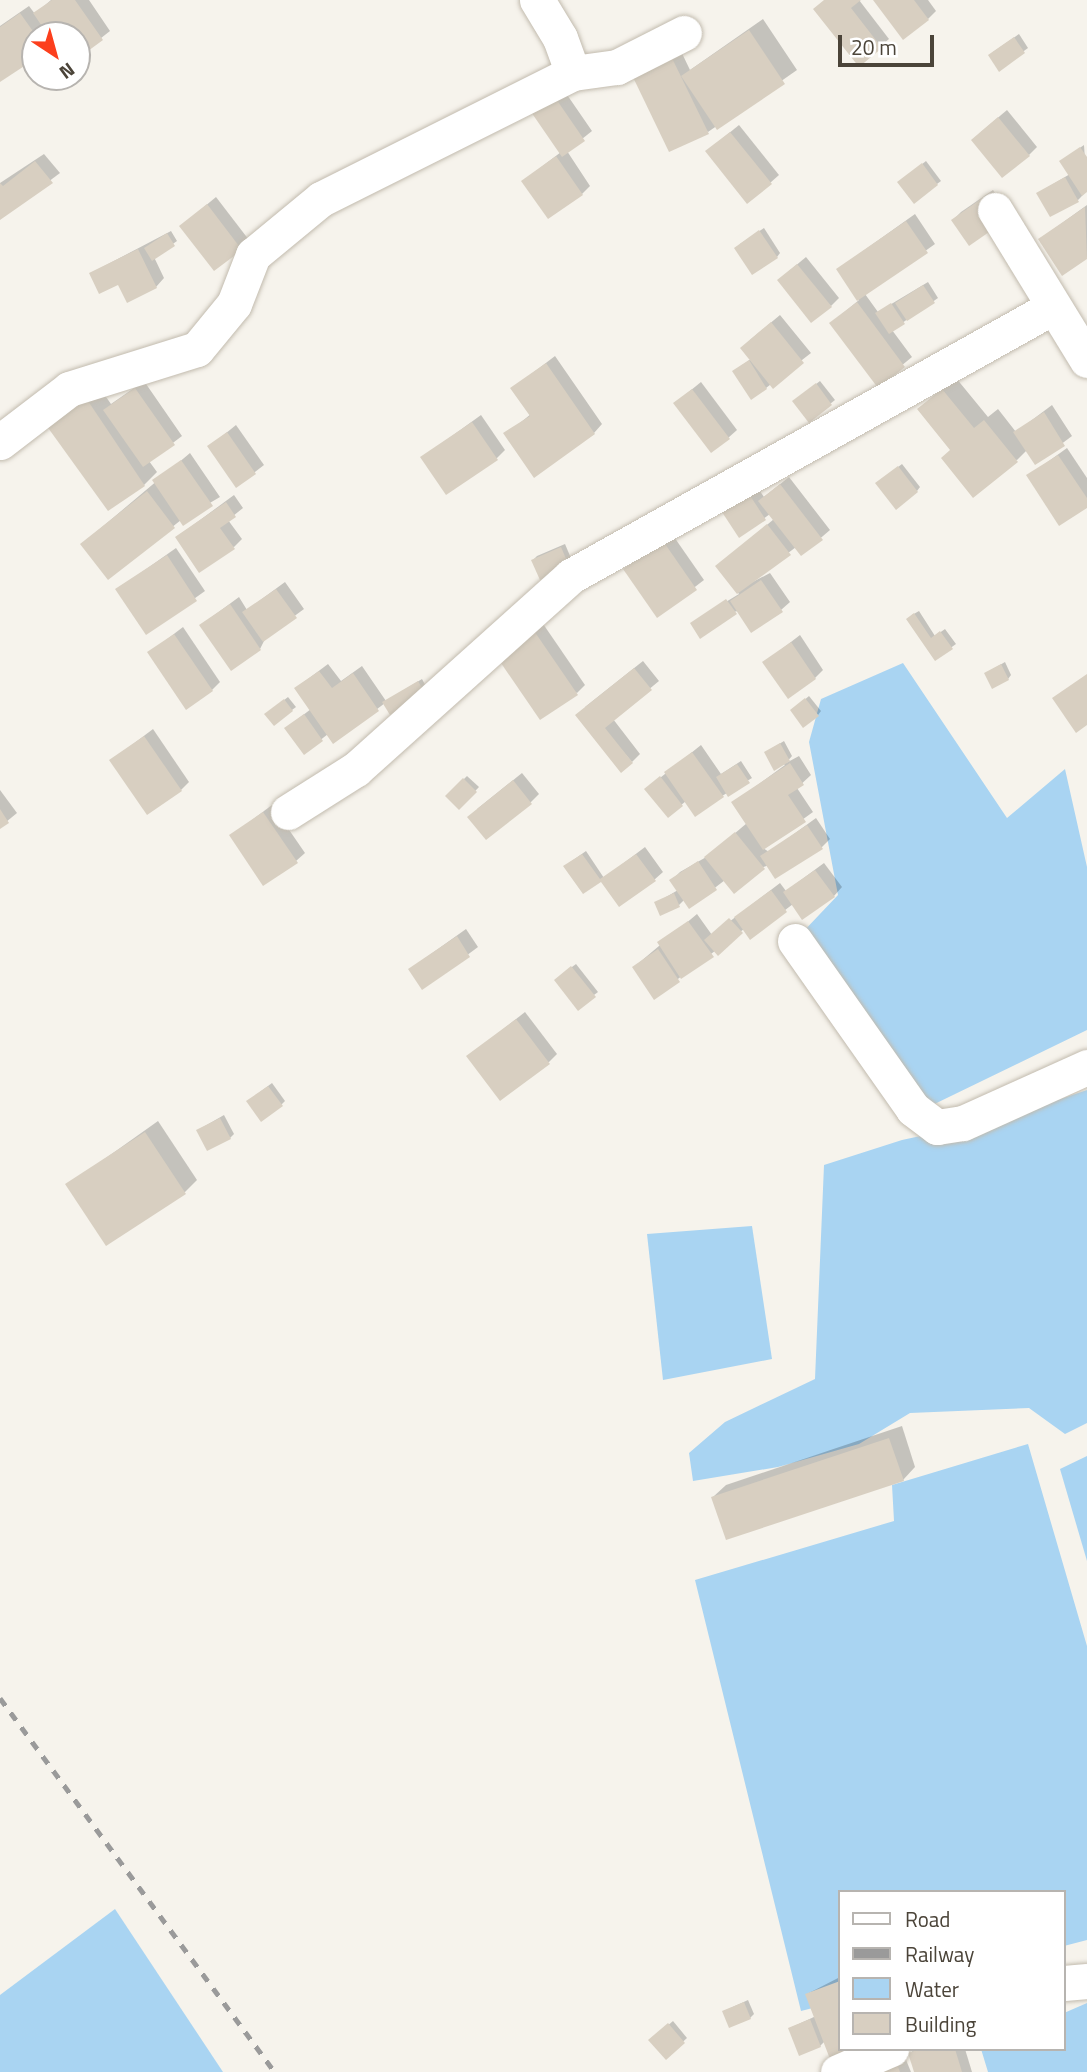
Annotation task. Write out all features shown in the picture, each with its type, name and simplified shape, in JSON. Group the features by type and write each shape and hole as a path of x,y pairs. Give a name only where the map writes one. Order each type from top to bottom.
{"street":[{"path":"537,0 560,38 573,73"},
{"path":"0,442 69,389 197,349 234,304 253,255 321,199 573,73 617,67 684,33"},
{"path":"995,210 1087,360"},
{"path":"288,812 356,769 571,576 1053,307"},
{"path":"795,941 913,1109 937,1127 963,1123 1087,1066"},
{"path":"1066,1983 1087,1981"},
{"path":"838,2072 886,2051"}],"water":[{"path":"903,663 1007,818 1065,769 1087,867 1087,1030 918,1112 800,935 838,895 809,742 821,699"},
{"path":"1087,1090 1087,1423 1065,1434 1029,1408 910,1413 859,1444 778,1467 693,1481 689,1453 725,1422 815,1379 824,1165 902,1140 1004,1118"},
{"path":"752,1226 772,1359 663,1380 647,1234"},
{"path":"1028,1444 1087,1646 1087,1940 1066,1945 1066,1890 838,1890 838,2002 801,2011 695,1580 894,1521 892,1485"},
{"path":"1087,1456 1087,1561 1060,1469"},
{"path":"115,1909 223,2072 0,2072 0,1995"},
{"path":"1087,2003 1087,2072 988,2072 982,2051 1066,2051 1066,2012"}],"building":[{"path":"52,0 75,0 90,21 38,21 33,13"},
{"path":"824,0 861,0 851,8 882,48 859,67 813,9"},
{"path":"873,0 914,0 929,20 903,40"},
{"path":"20,13 26,21 21,21 21,68 0,82 0,27"},
{"path":"91,23 103,40 91,49"},
{"path":"749,30 785,84 717,130 681,76"},
{"path":"1014,37 1025,53 999,72 988,55"},
{"path":"669,52 709,134 669,152 630,71"},
{"path":"552,93 585,141 562,157 529,109"},
{"path":"998,117 1030,156 1002,178 971,140"},
{"path":"730,132 772,184 747,204 705,151"},
{"path":"1080,147 1087,157 1087,192 1082,196 1059,161"},
{"path":"556,156 583,195 548,219 521,181"},
{"path":"35,161 53,183 0,220 0,183 3,186"},
{"path":"922,163 938,185 914,204 897,182"},
{"path":"1065,177 1079,202 1050,217 1036,193"},
{"path":"984,197 1002,223 969,246 951,220"},
{"path":"207,204 242,250 214,271 179,226"},
{"path":"1085,207 1087,259 1062,276 1038,239"},
{"path":"906,221 928,253 857,301 836,269"},
{"path":"759,230 778,258 752,275 734,248"},
{"path":"167,233 175,246 152,261 144,248"},
{"path":"138,249 157,288 127,303 118,285 99,294 89,273"},
{"path":"797,264 832,307 811,323 777,280"},
{"path":"923,285 935,303 907,321 895,303"},
{"path":"857,302 905,367 878,388 829,323"},
{"path":"891,303 905,324 889,334 875,313"},
{"path":"771,322 804,363 773,389 740,348"},
{"path":"749,360 767,389 751,400 732,371"},
{"path":"546,363 595,434 534,478 503,433 530,416 510,388"},
{"path":"816,383 832,405 809,423 792,401"},
{"path":"135,388 175,445 143,467 103,410"},
{"path":"692,389 730,439 711,453 673,403"},
{"path":"942,389 974,428 984,420 1018,462 973,498 941,458 950,450 917,409"},
{"path":"86,398 145,486 108,511 46,425"},
{"path":"1044,412 1065,446 1035,465 1013,432"},
{"path":"472,422 498,460 446,495 420,457"},
{"path":"227,432 256,474 236,488 207,446"},
{"path":"1058,455 1087,498 1087,508 1059,526 1026,475"},
{"path":"181,460 213,506 183,526 152,480"},
{"path":"898,466 918,492 896,510 875,483"},
{"path":"780,484 823,540 801,556 758,501"},
{"path":"745,488 766,520 739,538 718,506"},
{"path":"147,491 175,528 108,580 80,544"},
{"path":"226,502 236,517 220,528 235,549 199,573 175,537"},
{"path":"767,524 791,555 737,594 715,566"},
{"path":"663,541 697,590 657,618 623,569"},
{"path":"561,547 570,568 540,580 531,560"},
{"path":"167,555 197,601 146,635 115,589"},
{"path":"761,580 783,612 751,633 730,601"},
{"path":"276,589 297,618 263,642 242,612"},
{"path":"726,599 737,614 700,639 690,623"},
{"path":"230,604 261,650 231,671 199,625"},
{"path":"914,613 931,638 940,631 953,649 935,661 906,619"},
{"path":"530,625 578,695 540,720 492,650"},
{"path":"174,634 213,691 186,710 147,652"},
{"path":"791,642 816,679 788,699 762,662"},
{"path":"1001,664 1009,680 992,689 984,673"},
{"path":"634,668 652,690 605,728 633,763 621,773 575,715"},
{"path":"319,671 332,688 353,673 379,711 333,744 294,688"},
{"path":"1087,674 1087,725 1076,733 1052,698"},
{"path":"418,681 426,695 390,715 382,702"},
{"path":"805,698 819,716 803,728 790,710"},
{"path":"284,699 293,711 274,726 264,714"},
{"path":"304,714 323,741 304,755 284,728"},
{"path":"144,736 182,791 147,815 109,760"},
{"path":"780,743 790,761 774,771 764,752"},
{"path":"692,752 724,797 695,817 664,772"},
{"path":"790,763 804,785 788,795 806,822 763,850 731,802"},
{"path":"737,764 750,783 728,797 716,777"},
{"path":"660,776 683,806 668,818 644,789"},
{"path":"463,778 477,792 459,810 445,796"},
{"path":"513,780 532,804 486,840 467,817"},
{"path":"0,809 9,823 0,829"},
{"path":"263,812 298,863 263,886 229,835"},
{"path":"807,825 823,849 775,879 760,856"},
{"path":"735,832 765,869 734,894 704,857"},
{"path":"582,854 600,879 636,854 656,881 619,907 601,882 583,894 563,866"},
{"path":"698,861 717,890 689,909 669,880"},
{"path":"815,870 835,897 802,920 783,892"},
{"path":"771,890 787,912 750,940 734,917"},
{"path":"674,893 680,907 660,916 654,902"},
{"path":"729,918 743,933 718,956 704,940"},
{"path":"688,921 714,957 681,979 657,942"},
{"path":"457,936 470,957 422,990 408,969"},
{"path":"658,949 680,982 654,1000 632,967"},
{"path":"571,966 596,997 578,1011 554,980"},
{"path":"516,1019 550,1064 500,1101 466,1056"},
{"path":"268,1086 283,1106 261,1122 246,1101"},
{"path":"220,1118 231,1139 207,1151 196,1130"},
{"path":"145,1132 186,1194 106,1246 65,1184"},
{"path":"889,1438 904,1481 726,1540 711,1497"},
{"path":"838,1982 838,2051 850,2051 830,2059 805,1994"},
{"path":"744,2002 751,2019 729,2028 722,2011"},
{"path":"810,2019 821,2047 799,2056 788,2028"},
{"path":"668,2023 685,2043 666,2060 648,2040"},
{"path":"956,2051 962,2072 914,2072 908,2053"},
{"path":"896,2062 900,2072 872,2072"}],"railway":[{"path":"0,1698 275,2072"}]}
